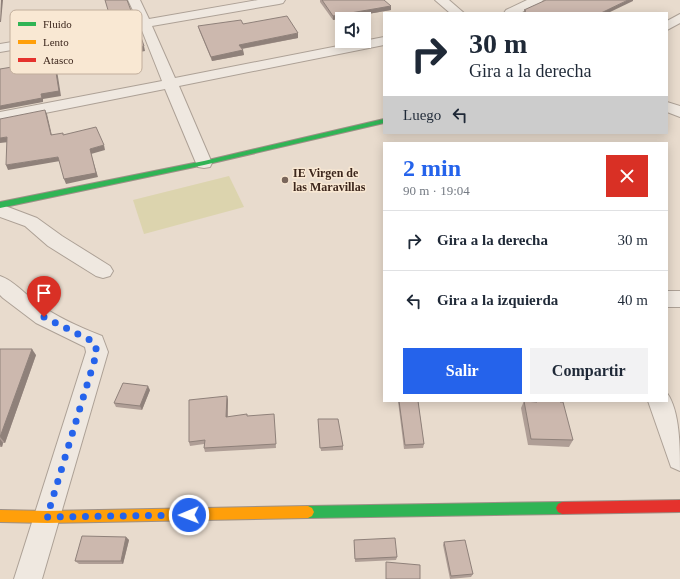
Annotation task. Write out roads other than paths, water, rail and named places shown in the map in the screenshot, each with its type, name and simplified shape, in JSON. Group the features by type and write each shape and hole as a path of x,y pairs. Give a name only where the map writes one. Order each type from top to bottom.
{"street":[{"path":"134,0 139,10"},
{"path":"142,23 279,0"},
{"path":"441,0 457,12"},
{"path":"512,12 537,0"},
{"path":"142,16 204,163"},
{"path":"668,25 680,18"},
{"path":"0,117 171,84 383,40"},
{"path":"0,48 10,46"},
{"path":"668,106 680,112"},
{"path":"0,205 204,163 383,121"},
{"path":"0,210 31,222 44,231 54,241 103,271"},
{"path":"0,283 34,311 94,342 97,352 28,579"},
{"path":"668,299 680,299"},
{"path":"660,402 680,459"},
{"path":"0,516 47,517 680,506"}],"place":[{"name":"IE Virgen de las Maravillas","path":"285,180"}]}
